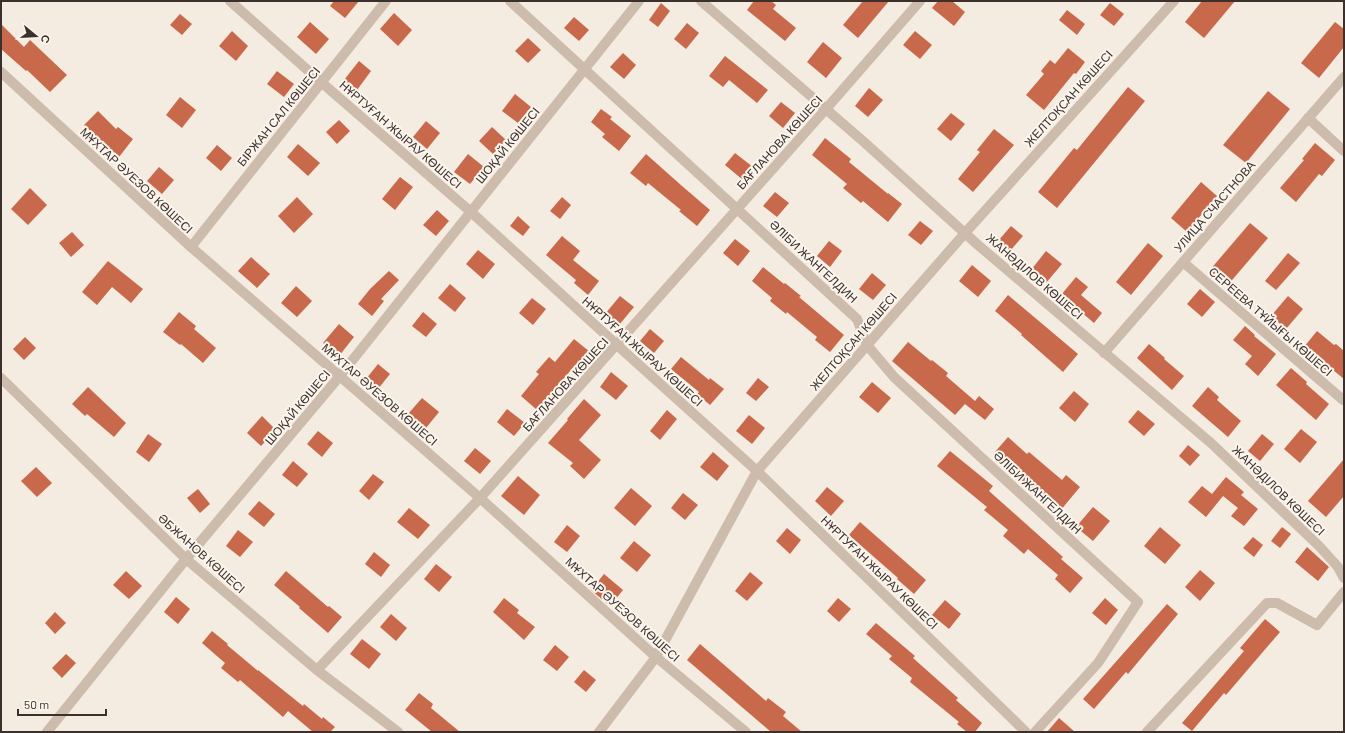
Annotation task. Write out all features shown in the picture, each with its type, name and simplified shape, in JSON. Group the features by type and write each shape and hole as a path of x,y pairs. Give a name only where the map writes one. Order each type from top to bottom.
{"street":[{"name":"НҰРТУҒАН ЖЫРАУ КӨШЕСІ","path":"230,1 471,212 617,346 757,471 1026,732"},
{"name":"БІРЖАН САЛ КӨШЕСІ","path":"191,247 386,1"},
{"name":"ӘЛІБИ ЖАНГЕЛДИН","path":"510,1 738,208 857,319 867,344 894,377 1138,602 1098,662 1035,732"},
{"name":"ШОҚАЙ КӨШЕСІ","path":"47,732 186,559 339,377 639,1"},
{"name":"ЖАНӘДІЛОВ КӨШЕСІ","path":"701,1 826,109 965,233 1211,443 1319,546 1338,567 1344,578"},
{"name":"БАҒЛАНОВА КӨШЕСІ","path":"317,670 480,498 617,346 920,1"},
{"name":"ЖЕЛТОҚСАН КӨШЕСІ","path":"599,732 656,657 757,471 965,233 1174,1"},
{"name":"МҰХТАР ӘУЕЗОВ КӨШЕСІ","path":"1,72 191,247 480,498 656,657 746,732"},
{"name":"УЛИЦА СЧАСТНОВА","path":"1104,353 1344,77"},
{"path":"1308,118 1344,151"},
{"name":"СЕРЕЕВА ТҰЙЫҒЫ КӨШЕСІ","path":"1183,262 1343,400"},
{"name":"ӘБЖАНОВ КӨШЕСІ","path":"1,378 186,559 317,670 398,732"},
{"path":"1148,732 1267,603 1277,603 1317,625 1344,592"}],"building":[{"path":"334,1 359,1 345,18 330,6"},
{"path":"754,1 771,1 776,5 773,9 796,28 785,41 747,10"},
{"path":"863,1 889,1 858,38 843,25"},
{"path":"938,1 952,1 965,12 954,26 932,8"},
{"path":"1202,1 1235,1 1204,38 1185,22"},
{"path":"661,3 670,11 658,27 649,20"},
{"path":"1110,3 1124,14 1114,26 1100,15"},
{"path":"1067,10 1085,24 1077,35 1059,20"},
{"path":"394,13 412,30 398,46 380,29"},
{"path":"180,14 192,24 182,35 170,25"},
{"path":"574,17 589,30 579,41 564,28"},
{"path":"310,22 329,39 316,54 297,37"},
{"path":"1335,22 1344,29 1344,47 1319,78 1301,63"},
{"path":"687,23 699,33 686,49 674,39"},
{"path":"1,24 24,47 30,40 67,75 50,92 27,70 26,71 1,49"},
{"path":"232,31 248,46 236,61 219,46"},
{"path":"915,31 932,45 920,59 903,45"},
{"path":"528,38 541,50 528,63 515,51"},
{"path":"823,42 842,58 826,78 807,62"},
{"path":"1068,48 1085,62 1076,74 1074,73 1044,110 1026,95 1044,74 1041,71 1050,60 1055,64"},
{"path":"623,53 636,65 624,79 610,67"},
{"path":"725,56 768,90 757,103 729,80 723,87 709,76"},
{"path":"359,61 371,71 357,90 344,80"},
{"path":"277,71 294,84 284,97 267,84"},
{"path":"1128,87 1145,101 1057,208 1038,192 1074,148 1077,150"},
{"path":"869,88 883,100 868,117 855,106"},
{"path":"1268,91 1290,109 1246,163 1223,145"},
{"path":"515,94 531,107 518,123 502,111"},
{"path":"180,97 196,110 182,128 166,115"},
{"path":"781,102 795,113 783,128 769,116"},
{"path":"601,109 612,117 610,119 631,136 619,151 602,137 605,134 591,122"},
{"path":"98,111 116,129 118,127 133,139 119,157 84,125"},
{"path":"951,113 965,124 951,141 937,129"},
{"path":"339,120 350,131 337,144 326,132"},
{"path":"426,121 440,133 427,149 413,137"},
{"path":"492,127 506,140 493,154 479,141"},
{"path":"994,129 1014,145 973,192 958,179 980,152 977,150"},
{"path":"825,138 851,159 849,162 902,204 888,222 863,201 861,203 843,188 847,184 812,155"},
{"path":"1315,143 1335,160 1322,176 1319,174 1296,202 1280,188 1304,160 1302,159"},
{"path":"298,144 320,163 308,176 287,157"},
{"path":"217,145 232,158 221,171 206,158"},
{"path":"735,153 753,167 743,180 725,165"},
{"path":"468,154 484,167 470,184 454,172"},
{"path":"646,154 710,210 697,226 679,211 681,210 648,183 646,186 630,173"},
{"path":"159,167 174,180 162,194 147,181"},
{"path":"400,177 413,187 395,210 382,199"},
{"path":"1201,182 1217,196 1187,232 1171,218"},
{"path":"30,188 47,205 28,225 11,209"},
{"path":"775,192 789,203 777,217 763,206"},
{"path":"297,197 313,214 294,233 278,216"},
{"path":"562,197 571,205 560,219 550,211"},
{"path":"437,210 449,221 436,236 423,225"},
{"path":"518,216 530,227 523,236 510,226"},
{"path":"920,221 933,231 921,245 908,235"},
{"path":"1250,223 1268,238 1227,286 1209,271"},
{"path":"1011,226 1023,236 1010,251 998,241"},
{"path":"72,232 84,245 71,257 59,243"},
{"path":"562,236 580,251 573,260 599,281 588,295 574,283 576,280 546,255"},
{"path":"735,239 750,251 738,266 723,253"},
{"path":"829,241 842,251 830,267 817,256"},
{"path":"1148,243 1163,256 1131,295 1116,282"},
{"path":"478,250 495,264 483,279 466,264"},
{"path":"1046,251 1062,264 1046,283 1031,270"},
{"path":"1288,253 1300,263 1276,290 1265,281"},
{"path":"251,257 270,274 257,288 238,271"},
{"path":"108,261 143,289 131,303 112,287 97,305 82,292"},
{"path":"972,265 991,281 978,297 959,281"},
{"path":"763,267 801,296 799,297 844,335 830,352 815,340 817,337 787,312 786,314 770,301 772,298 752,281"},
{"path":"389,271 399,280 381,299 384,301 372,316 358,304 370,289"},
{"path":"872,273 886,285 873,300 859,289"},
{"path":"1076,277 1088,287 1081,295 1102,313 1094,323 1061,295"},
{"path":"450,284 466,298 455,312 438,298"},
{"path":"296,286 312,301 297,317 281,303"},
{"path":"1200,289 1215,302 1202,317 1187,304"},
{"path":"1008,295 1078,354 1063,372 995,311"},
{"path":"620,296 634,307 619,325 605,314"},
{"path":"1288,296 1303,309 1286,329 1271,316"},
{"path":"532,298 546,309 533,325 519,313"},
{"path":"179,312 196,326 194,329 216,348 203,363 181,344 180,345 163,332"},
{"path":"423,312 437,324 426,337 412,326"},
{"path":"339,324 354,337 339,356 323,343"},
{"path":"1245,326 1255,335 1254,336 1276,354 1258,376 1245,364 1252,356 1233,340"},
{"path":"650,329 664,341 654,353 640,341"},
{"path":"1317,331 1344,351 1344,379 1333,370 1330,374 1319,364 1321,361 1304,347"},
{"path":"25,337 36,348 24,360 13,349"},
{"path":"574,339 590,352 578,366 576,364 537,410 521,396 539,374 536,372 549,357 555,362"},
{"path":"908,342 948,373 946,376 975,401 979,396 994,409 985,420 965,404 955,415 892,361"},
{"path":"1149,344 1184,376 1172,390 1137,358"},
{"path":"681,357 709,380 710,378 724,389 710,405 697,394 699,392 671,369"},
{"path":"378,364 390,374 378,389 366,379"},
{"path":"1291,368 1307,382 1306,384 1329,404 1316,420 1276,385"},
{"path":"611,372 628,386 616,400 600,387"},
{"path":"758,378 769,387 756,401 746,393"},
{"path":"872,382 891,398 878,413 859,397"},
{"path":"88,387 126,423 114,437 87,414 85,416 72,404"},
{"path":"1208,387 1219,397 1217,400 1241,421 1228,437 1192,406"},
{"path":"1074,391 1089,404 1075,422 1059,408"},
{"path":"422,398 439,412 426,428 408,414"},
{"path":"584,399 601,415 579,440 601,460 584,479 570,466 573,463 548,443"},
{"path":"507,409 525,423 514,436 497,422"},
{"path":"667,410 677,419 660,440 650,431"},
{"path":"1138,410 1155,424 1144,436 1128,422"},
{"path":"749,415 765,428 752,444 736,431"},
{"path":"262,416 276,430 261,446 247,433"},
{"path":"1301,429 1317,442 1300,463 1284,449"},
{"path":"318,431 333,443 322,457 307,444"},
{"path":"148,434 162,444 149,462 136,452"},
{"path":"1262,434 1274,444 1260,461 1248,451"},
{"path":"1008,437 1027,454 1029,452 1062,480 1066,475 1080,487 1060,511 1033,487 1032,489 1012,472 1014,469 995,452"},
{"path":"1188,445 1200,455 1190,466 1179,456"},
{"path":"475,448 491,461 480,474 464,461"},
{"path":"950,451 993,486 989,491 1063,557 1061,559 1083,578 1070,593 1055,579 1058,575 1028,549 1024,554 1003,536 1008,530 984,510 987,507 937,466"},
{"path":"713,452 729,466 717,481 700,467"},
{"path":"1344,459 1344,496 1326,517 1308,501"},
{"path":"293,461 308,474 297,487 282,475"},
{"path":"36,467 52,483 37,497 21,481"},
{"path":"373,474 384,482 369,500 359,491"},
{"path":"518,476 540,495 524,515 501,496"},
{"path":"1226,477 1244,492 1241,495 1258,509 1244,526 1231,516 1238,508 1223,496 1206,517 1188,502 1202,486 1212,494"},
{"path":"827,487 844,501 831,516 815,501"},
{"path":"631,488 652,506 635,526 614,508"},
{"path":"198,489 210,504 200,513 187,498"},
{"path":"683,493 698,505 685,520 671,508"},
{"path":"259,501 275,514 264,527 248,514"},
{"path":"1093,507 1110,521 1093,541 1076,527"},
{"path":"409,508 430,525 418,539 397,522"},
{"path":"860,522 926,580 914,594 849,535"},
{"path":"567,525 580,536 567,552 554,542"},
{"path":"1160,527 1181,545 1165,564 1144,546"},
{"path":"1282,527 1291,534 1280,548 1271,541"},
{"path":"787,528 801,540 790,554 776,541"},
{"path":"238,530 253,542 240,557 226,546"},
{"path":"1253,537 1263,545 1254,557 1243,548"},
{"path":"634,541 651,555 637,572 620,558"},
{"path":"1307,547 1329,567 1318,581 1295,562"},
{"path":"374,552 390,565 381,577 365,564"},
{"path":"436,564 452,577 439,592 424,579"},
{"path":"1200,570 1215,583 1200,601 1185,587"},
{"path":"126,571 142,586 129,599 113,585"},
{"path":"286,571 342,617 328,633 274,585"},
{"path":"750,572 763,583 747,601 735,591"},
{"path":"604,574 623,590 610,606 591,590"},
{"path":"176,597 190,609 178,624 164,612"},
{"path":"504,598 519,610 517,613 535,627 524,640 493,612"},
{"path":"838,598 851,609 839,622 827,611"},
{"path":"1105,598 1118,610 1106,625 1092,613"},
{"path":"945,600 961,614 949,629 932,615"},
{"path":"1167,604 1178,614 1128,674 1126,672 1094,709 1083,699"},
{"path":"55,612 66,623 55,634 45,623"},
{"path":"391,614 407,628 396,641 380,627"},
{"path":"1265,619 1280,632 1226,695 1224,693 1192,731 1182,723 1244,651 1240,648"},
{"path":"876,623 915,656 913,658 958,698 956,700 982,723 975,732 967,732 957,724 959,722 910,682 912,678 889,659 892,656 866,634"},
{"path":"212,631 258,671 303,706 304,704 322,719 323,717 335,727 330,732 313,732 288,711 283,717 240,680 238,682 221,668 225,663 202,643"},
{"path":"362,639 381,654 369,669 350,654"},
{"path":"700,644 766,701 768,698 786,712 783,716 802,732 771,732 687,660"},
{"path":"555,645 569,657 557,671 543,660"},
{"path":"66,654 76,663 62,678 52,668"},
{"path":"584,670 596,680 586,692 574,682"},
{"path":"419,693 433,704 431,708 460,732 432,732 405,710"},
{"path":"1059,718 1075,732 1047,732"}]}
